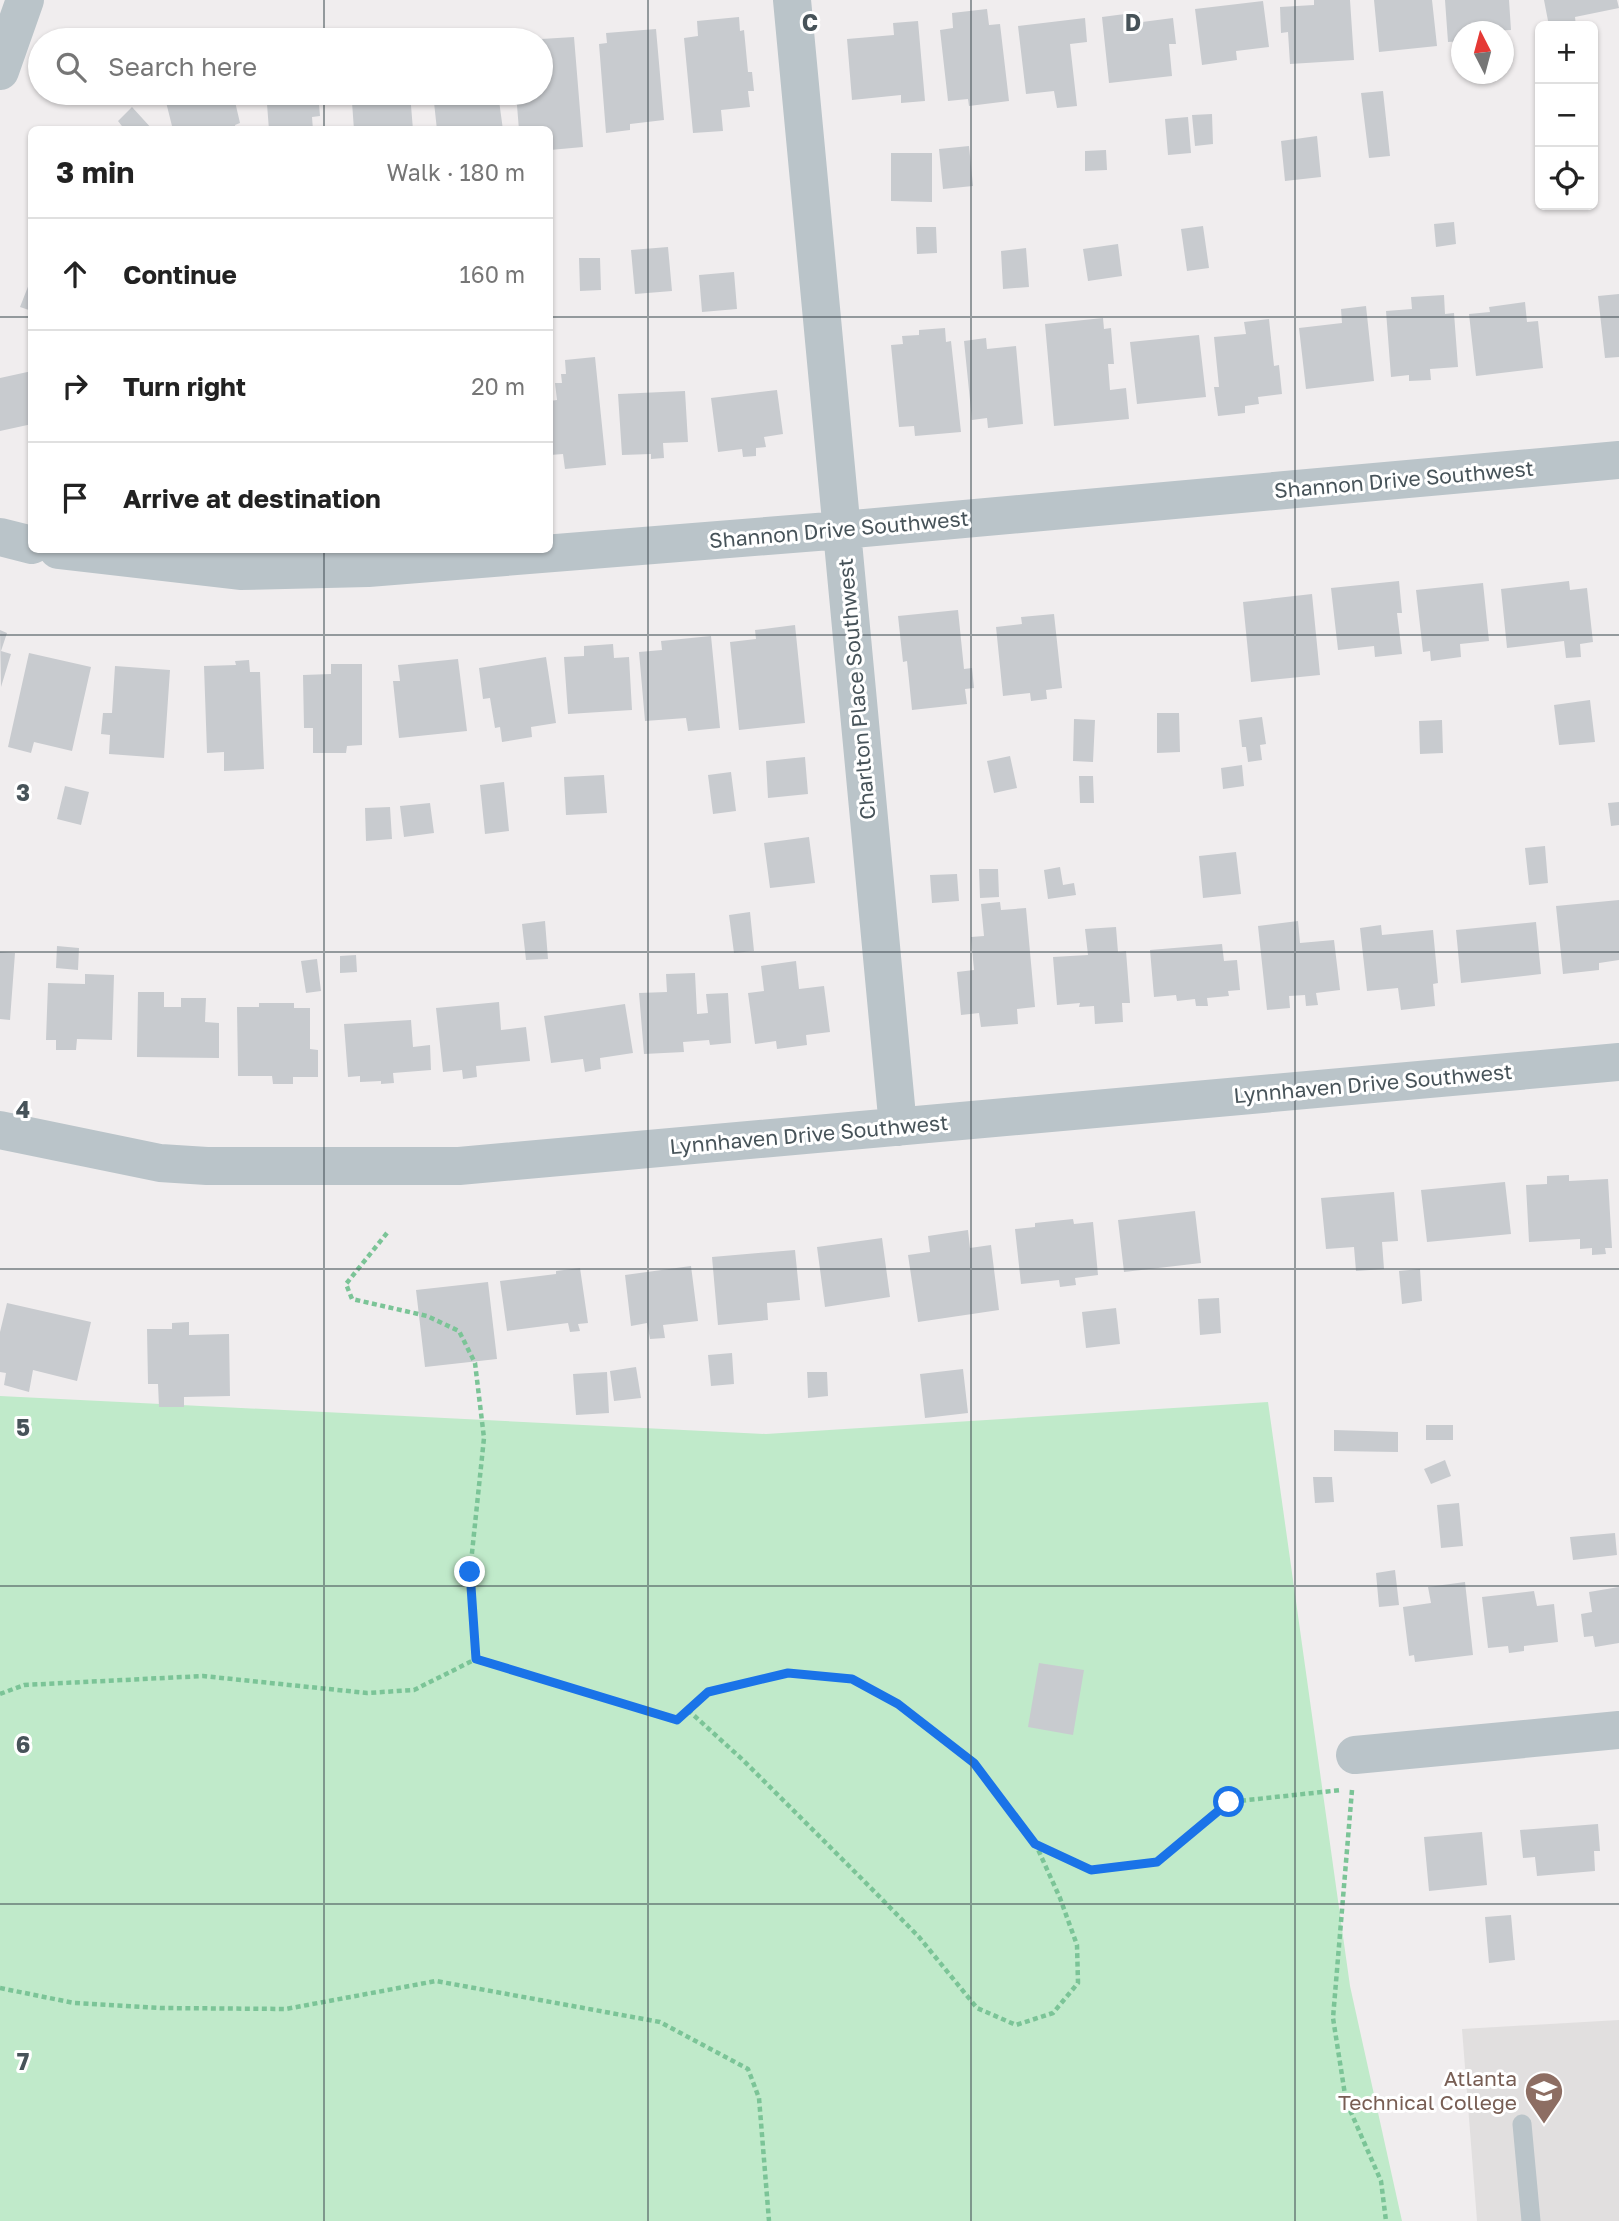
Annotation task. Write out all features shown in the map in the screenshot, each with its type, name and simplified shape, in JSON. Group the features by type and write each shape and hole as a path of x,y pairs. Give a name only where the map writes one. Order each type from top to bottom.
{"street":[{"path":"0,71 25,0"},
{"name":"Charlton Place Southwest","path":"792,0 898,1127"},
{"name":"Shannon Drive Southwest","path":"85,553 240,570 368,568 842,530 1619,460"},
{"path":"0,537 28,544"},
{"name":"Lynnhaven Drive Southwest","path":"0,1130 160,1163 207,1166 459,1166 1619,1062"},
{"path":"1355,1755 1619,1730"}],"lane":[{"path":"1522,2124 1531,2221"}],"path":[{"path":"387,1233 346,1284 352,1299 427,1316 459,1331 475,1363 484,1438 470,1572 476,1659"},
{"path":"0,1694 24,1685 203,1676 367,1693 414,1690 476,1659 677,1720 688,1710 708,1692 788,1673 852,1679 898,1704 974,1763 1035,1844 1060,1898 1077,1945 1078,1983 1053,2013 1016,2025 977,2008 919,1937 744,1761 688,1710"},
{"path":"1035,1844 1091,1870 1157,1862 1229,1802 1352,1789 1333,2018 1346,2101 1381,2181 1386,2221"},
{"path":"0,1988 74,2003 161,2008 286,2009 436,1981 660,2022 748,2069 759,2098 769,2221"}],"shaded area":[{"name":"Atlanta Technical College","path":"1619,2020 1619,2221 1477,2221 1462,2029"}],"green space":[{"path":"0,1396 766,1434 1268,1402 1350,1986 1402,2221 0,2221"}],"building":[{"path":"1314,0 1350,0 1354,60 1290,64 1288,32 1281,33 1280,7 1314,5"},
{"path":"1374,0 1432,0 1437,46 1379,52"},
{"path":"1445,0 1509,0 1510,21 1451,21 1451,42 1448,42"},
{"path":"1544,0 1617,0 1619,8 1575,17 1575,21 1548,21"},
{"path":"1263,1 1269,47 1236,51 1237,60 1202,65 1195,9"},
{"path":"987,9 989,25 1000,24 1009,101 969,106 968,99 948,101 940,30 953,28 952,13"},
{"path":"1140,12 1142,22 1173,18 1176,44 1169,44 1172,76 1109,83 1102,17"},
{"path":"739,17 740,31 744,30 748,72 752,72 754,91 748,91 750,107 721,110 723,131 693,133 684,38 698,36 697,21"},
{"path":"1085,18 1087,42 1070,44 1077,106 1057,108 1054,91 1026,94 1018,26"},
{"path":"918,21 925,101 901,103 901,95 852,100 847,39 894,35 893,23"},
{"path":"656,29 664,120 630,124 630,130 606,133 599,44 607,43 606,33"},
{"path":"574,37 583,147 553,150 553,126 519,126 517,105 553,105 553,38"},
{"path":"1383,91 1390,156 1369,158 1361,93"},
{"path":"167,105 236,105 240,123 235,126 172,126"},
{"path":"267,105 319,105 320,116 312,117 313,126 269,126"},
{"path":"352,105 411,105 413,126 354,126"},
{"path":"434,105 500,105 502,126 437,126"},
{"path":"132,107 149,126 122,126 118,121"},
{"path":"1212,114 1213,144 1195,146 1192,115"},
{"path":"1188,117 1191,153 1168,155 1165,119"},
{"path":"1317,136 1321,177 1285,181 1281,141"},
{"path":"969,146 973,186 943,189 939,149"},
{"path":"1106,150 1107,170 1085,171 1085,151"},
{"path":"891,153 932,153 932,202 891,201"},
{"path":"1454,222 1456,244 1436,247 1434,224"},
{"path":"1203,226 1209,268 1187,271 1181,229"},
{"path":"916,227 936,227 937,253 917,254"},
{"path":"1118,244 1122,276 1088,281 1083,249"},
{"path":"668,247 672,291 635,294 631,250"},
{"path":"1026,248 1029,287 1003,289 1001,251"},
{"path":"579,258 600,258 601,290 580,291"},
{"path":"734,272 737,309 702,312 699,275"},
{"path":"28,287 28,310 20,307"},
{"path":"1619,294 1619,357 1605,358 1598,296"},
{"path":"1444,295 1445,314 1454,313 1458,367 1430,369 1431,380 1409,381 1409,375 1391,377 1386,311 1412,309 1411,297"},
{"path":"1525,302 1527,322 1538,321 1543,368 1476,376 1469,314 1490,312 1489,307"},
{"path":"1366,306 1374,381 1306,389 1299,328 1342,323 1341,309"},
{"path":"1103,318 1104,329 1111,328 1114,364 1108,364 1110,390 1126,388 1129,419 1054,426 1045,324"},
{"path":"1269,319 1274,366 1279,365 1282,394 1258,397 1259,404 1245,406 1245,413 1218,416 1214,387 1219,387 1214,337 1246,334 1244,322"},
{"path":"945,328 946,342 951,341 961,432 915,436 914,426 899,427 891,345 903,344 902,336 919,335 919,330"},
{"path":"1199,335 1206,397 1137,404 1130,342"},
{"path":"986,338 987,349 1016,346 1023,424 988,428 987,418 972,420 964,341"},
{"path":"595,357 606,465 565,469 563,454 553,455 553,401 557,400 555,383 562,383 561,374 566,374 565,360"},
{"path":"28,372 28,425 0,431 0,378"},
{"path":"777,390 783,434 764,437 766,447 756,448 756,456 743,457 742,449 718,452 711,398"},
{"path":"685,391 688,442 663,443 664,458 651,459 651,454 622,455 618,394"},
{"path":"1399,581 1402,613 1397,613 1402,654 1375,657 1374,646 1338,650 1331,588"},
{"path":"1569,581 1570,590 1587,588 1593,642 1580,644 1581,657 1566,658 1564,641 1507,648 1501,589"},
{"path":"1483,583 1489,641 1460,644 1461,657 1431,661 1430,651 1423,652 1416,590"},
{"path":"1312,594 1320,675 1251,682 1243,602"},
{"path":"958,610 964,669 972,668 974,688 965,689 967,704 912,710 907,661 903,662 898,616"},
{"path":"1054,614 1062,688 1046,690 1047,699 1031,701 1030,693 1003,696 996,627 1022,624 1021,617"},
{"path":"795,625 805,723 739,730 730,642 756,639 755,630"},
{"path":"0,630 7,633 1,651 11,654 1,687"},
{"path":"711,636 720,728 688,731 686,718 645,721 639,652 662,650 661,641"},
{"path":"613,644 614,658 629,657 632,710 568,714 564,657 584,656 584,646"},
{"path":"29,653 91,667 72,751 34,742 31,753 8,747"},
{"path":"546,657 556,723 531,727 532,737 502,742 500,727 495,728 490,698 483,699 479,668"},
{"path":"458,659 467,731 399,738 393,681 400,681 398,665"},
{"path":"249,660 250,672 260,672 264,769 224,771 224,752 207,753 204,666 236,665 235,661"},
{"path":"331,664 362,664 362,745 347,746 346,753 313,753 313,728 304,728 303,675 331,674"},
{"path":"115,666 170,670 164,758 109,754 110,735 101,734 103,713 112,713"},
{"path":"1590,700 1595,742 1559,745 1554,705"},
{"path":"1157,713 1179,713 1180,752 1157,753"},
{"path":"1262,717 1266,744 1260,745 1262,760 1248,762 1246,747 1242,747 1239,720"},
{"path":"1074,719 1095,720 1093,762 1073,761"},
{"path":"1442,720 1443,753 1420,754 1419,721"},
{"path":"1010,756 1017,788 994,793 987,761"},
{"path":"805,757 808,794 768,798 766,761"},
{"path":"1242,765 1244,786 1223,789 1221,768"},
{"path":"731,772 736,811 713,814 708,775"},
{"path":"604,775 607,813 566,815 564,777"},
{"path":"1079,776 1093,776 1094,803 1080,803"},
{"path":"504,782 509,831 485,834 480,785"},
{"path":"65,786 89,792 81,825 57,819"},
{"path":"1619,802 1619,825 1611,826 1608,803"},
{"path":"430,803 434,833 404,837 400,806"},
{"path":"390,807 392,839 366,841 365,808"},
{"path":"809,837 815,883 770,888 764,843"},
{"path":"1545,846 1548,883 1529,885 1525,848"},
{"path":"1236,852 1241,894 1203,898 1199,856"},
{"path":"1060,867 1063,885 1074,883 1076,895 1048,899 1044,870"},
{"path":"979,869 998,869 999,897 980,898"},
{"path":"957,874 959,901 932,903 930,875"},
{"path":"1619,900 1619,960 1599,963 1599,970 1563,974 1556,906"},
{"path":"1000,902 1001,910 1026,908 1035,1007 1017,1009 1018,1024 981,1027 979,1013 961,1015 957,972 974,970 971,937 984,936 981,904"},
{"path":"750,912 754,951 734,953 729,915"},
{"path":"545,921 548,959 526,960 522,924"},
{"path":"1298,921 1300,943 1334,940 1340,990 1316,993 1318,1005 1306,1006 1305,995 1289,996 1290,1008 1267,1010 1258,926"},
{"path":"1536,922 1541,974 1461,983 1456,930"},
{"path":"1381,925 1382,935 1433,930 1438,983 1433,984 1435,1006 1401,1010 1398,988 1367,991 1360,928"},
{"path":"1116,927 1118,952 1126,951 1130,1003 1122,1003 1123,1022 1095,1024 1094,1006 1079,1007 1080,1003 1057,1005 1053,957 1088,955 1085,929"},
{"path":"1222,944 1224,961 1237,960 1240,990 1228,991 1229,996 1207,998 1208,1006 1196,1006 1195,999 1177,1001 1176,995 1154,997 1150,950"},
{"path":"57,946 79,948 78,970 56,968"},
{"path":"0,952 15,953 10,1020 0,1019"},
{"path":"356,955 357,972 340,973 340,956"},
{"path":"317,959 321,991 306,993 301,961"},
{"path":"796,961 799,989 824,986 830,1032 806,1035 807,1045 777,1049 776,1041 755,1044 748,993 764,991 761,966"},
{"path":"695,973 697,1014 708,1013 706,994 728,993 731,1043 710,1045 709,1040 683,1042 684,1052 644,1054 639,993 667,992 666,974"},
{"path":"85,974 114,975 112,1040 77,1039 76,1050 56,1050 56,1040 46,1040 48,983 85,984"},
{"path":"138,992 164,992 164,1007 181,1007 181,998 206,998 205,1022 219,1023 219,1058 137,1057"},
{"path":"499,1002 501,1030 526,1027 530,1061 476,1066 477,1077 463,1079 462,1070 443,1072 436,1008"},
{"path":"259,1003 294,1003 294,1008 310,1008 310,1049 318,1050 318,1077 293,1077 293,1084 273,1084 272,1076 238,1076 237,1007 259,1007"},
{"path":"625,1004 633,1053 600,1058 601,1069 585,1072 583,1059 551,1063 544,1016"},
{"path":"411,1020 413,1047 430,1045 431,1070 393,1073 394,1083 360,1082 360,1076 348,1077 344,1024"},
{"path":"1569,1175 1569,1181 1608,1179 1612,1248 1605,1248 1606,1254 1592,1255 1592,1248 1580,1249 1580,1239 1529,1242 1526,1185 1547,1184 1547,1176"},
{"path":"1505,1182 1511,1234 1427,1242 1421,1190"},
{"path":"1394,1192 1398,1241 1382,1242 1384,1269 1356,1271 1354,1247 1326,1249 1321,1198"},
{"path":"1195,1211 1201,1263 1124,1272 1118,1220"},
{"path":"1073,1219 1074,1224 1093,1222 1098,1275 1075,1278 1076,1285 1060,1287 1059,1280 1021,1284 1015,1229 1035,1227 1035,1223"},
{"path":"968,1230 970,1248 991,1245 999,1310 918,1322 908,1255 930,1252 928,1236"},
{"path":"882,1238 890,1297 825,1307 817,1247"},
{"path":"795,1250 800,1300 767,1303 768,1320 718,1325 712,1257"},
{"path":"691,1266 698,1321 663,1325 665,1338 650,1339 647,1323 631,1326 625,1275"},
{"path":"580,1268 588,1323 578,1324 580,1331 570,1332 568,1323 507,1331 500,1281"},
{"path":"1420,1269 1422,1301 1402,1304 1399,1271"},
{"path":"488,1282 497,1359 425,1367 416,1290"},
{"path":"1219,1298 1221,1333 1200,1335 1198,1299"},
{"path":"7,1303 91,1322 77,1381 33,1370 29,1392 4,1385 6,1373 0,1372 0,1332"},
{"path":"1116,1308 1120,1344 1086,1348 1082,1312"},
{"path":"189,1322 189,1335 229,1334 230,1396 184,1397 184,1407 159,1407 158,1384 148,1384 147,1329 172,1329 172,1323"},
{"path":"732,1353 734,1384 711,1386 708,1355"},
{"path":"636,1367 641,1398 614,1401 610,1371"},
{"path":"963,1369 968,1413 925,1418 920,1374"},
{"path":"607,1372 609,1413 576,1415 573,1374"},
{"path":"807,1372 827,1372 828,1396 808,1398"},
{"path":"1426,1425 1453,1425 1453,1440 1426,1440"},
{"path":"1334,1430 1398,1432 1398,1452 1334,1451"},
{"path":"1445,1460 1451,1476 1431,1484 1424,1469"},
{"path":"1313,1477 1332,1477 1334,1502 1315,1503"},
{"path":"1459,1503 1463,1546 1441,1548 1437,1505"},
{"path":"1615,1533 1617,1555 1573,1560 1570,1537"},
{"path":"1395,1570 1399,1605 1379,1607 1376,1573"},
{"path":"1465,1582 1473,1655 1415,1662 1414,1655 1409,1656 1403,1607 1431,1603 1428,1587"},
{"path":"1619,1587 1619,1643 1595,1647 1593,1636 1584,1637 1581,1614 1592,1612 1589,1592"},
{"path":"1534,1591 1537,1606 1554,1604 1558,1642 1524,1646 1524,1651 1509,1653 1508,1646 1488,1648 1482,1597"},
{"path":"1039,1663 1084,1670 1073,1735 1028,1727"},
{"path":"1598,1824 1600,1851 1594,1851 1595,1871 1537,1876 1535,1857 1523,1858 1520,1830"},
{"path":"1482,1832 1487,1885 1429,1891 1424,1837"},
{"path":"1511,1915 1515,1960 1489,1963 1485,1917"}],"place":[{"name":"Atlanta Technical College","path":"1544,2125"}],"route":[{"path":"470,1572 476,1659 677,1720 708,1692 788,1673 852,1679 898,1704 974,1763 1035,1844 1091,1870 1157,1862 1229,1802"}]}
